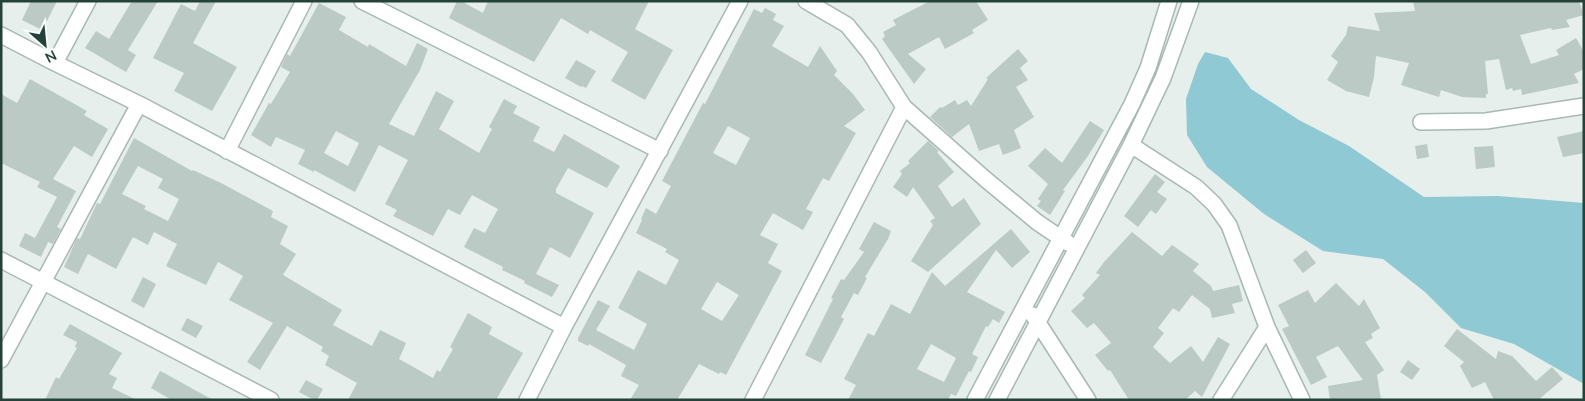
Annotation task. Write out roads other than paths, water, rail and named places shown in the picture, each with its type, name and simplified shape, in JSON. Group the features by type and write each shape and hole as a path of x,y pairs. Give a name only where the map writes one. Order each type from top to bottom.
{"street":[{"path":"55,63 88,1"},
{"path":"227,151 304,1"},
{"path":"362,1 660,151"},
{"path":"527,400 564,327 740,1"},
{"path":"806,1 847,25 869,52 904,106 984,178 1037,222 1060,239 1077,247"},
{"path":"976,400 1132,104 1148,68 1169,1"},
{"path":"997,400 1148,112 1163,78 1190,5"},
{"path":"1,35 139,104 564,327"},
{"path":"1,360 139,104"},
{"path":"753,400 904,106"},
{"path":"1421,122 1486,121 1584,106"},
{"path":"1131,145 1196,187 1214,204 1229,225 1267,327 1302,400"},
{"path":"1,260 271,400"},
{"path":"1027,305 1088,400"},
{"path":"1221,400 1267,327"}],"water":[{"path":"1205,52 1228,58 1251,89 1299,120 1349,146 1424,197 1498,196 1584,203 1584,384 1514,344 1461,328 1425,292 1383,259 1323,251 1264,214 1207,167 1187,135 1186,99 1198,64"}]}
